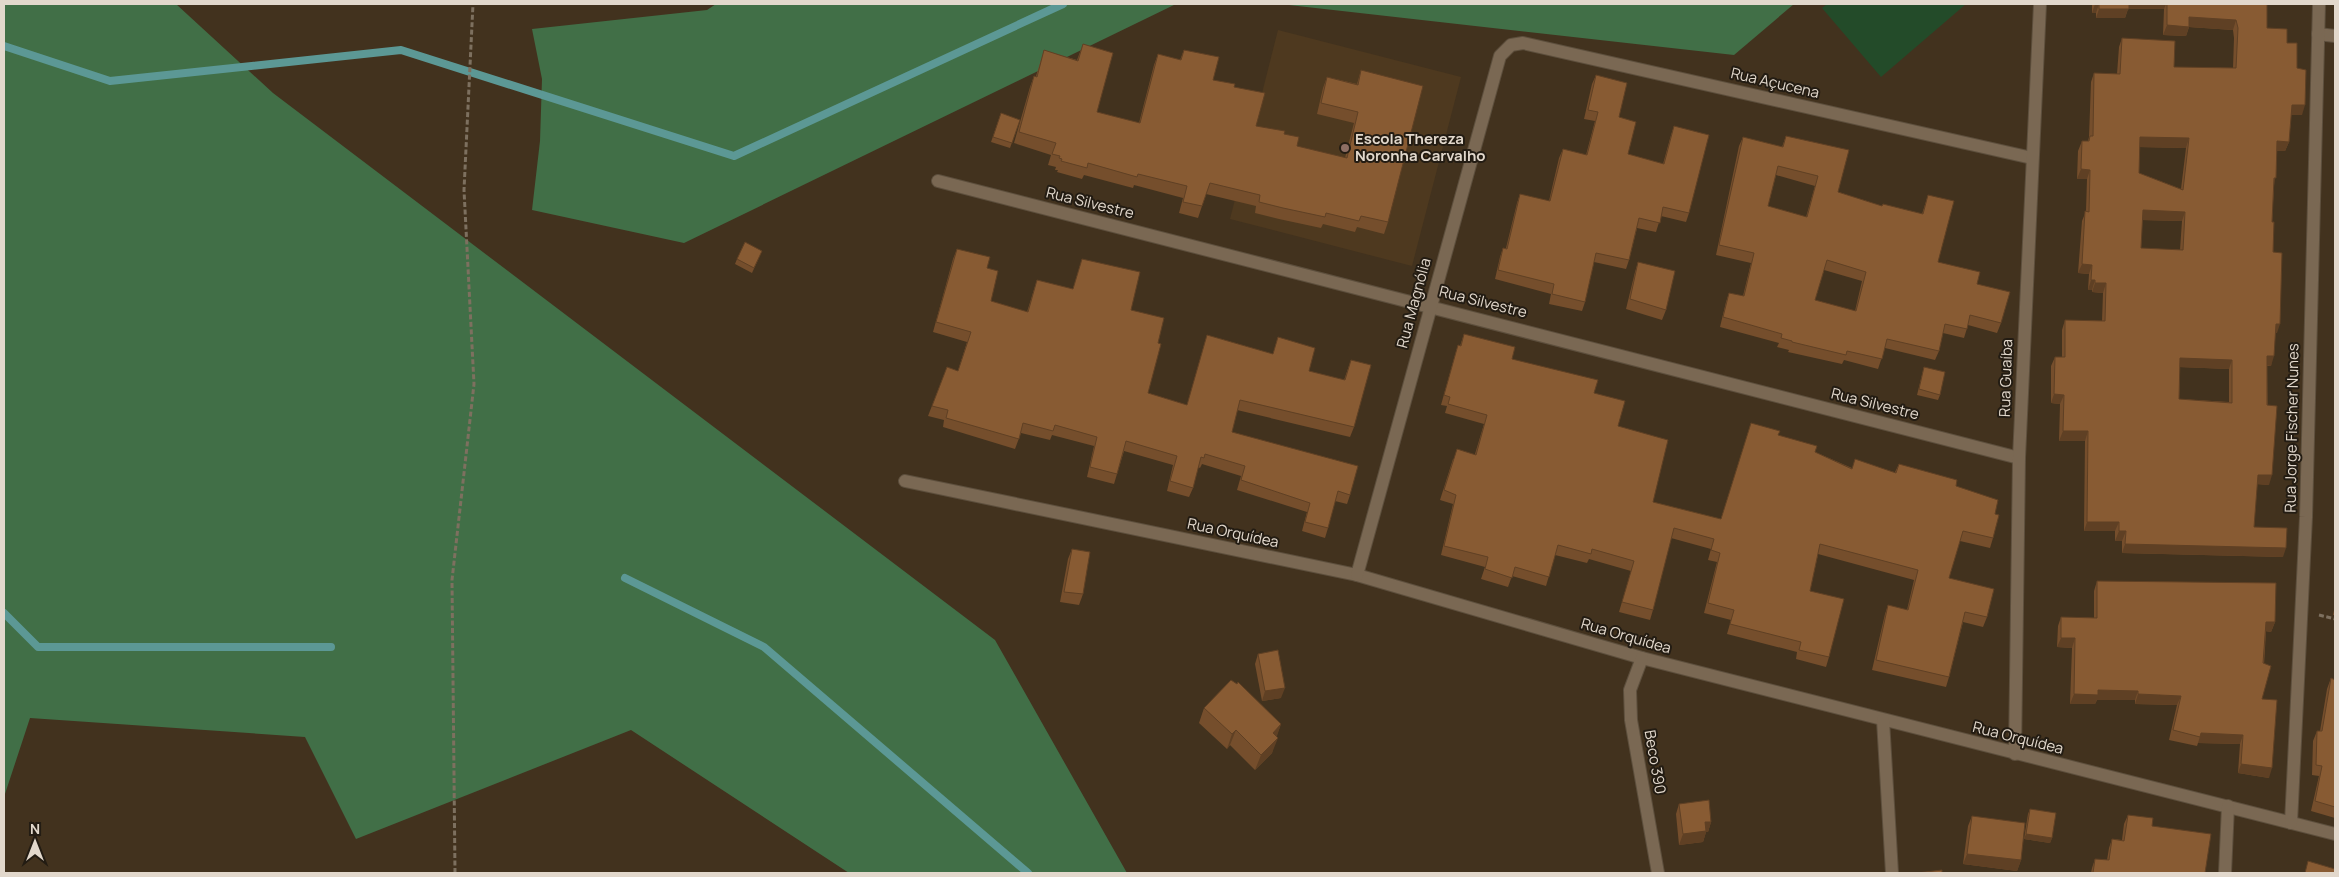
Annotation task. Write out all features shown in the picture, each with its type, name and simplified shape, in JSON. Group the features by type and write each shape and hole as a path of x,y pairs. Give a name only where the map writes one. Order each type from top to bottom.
{"street":[{"name":"Rua Guaíba","path":"2016,754 2019,458 2040,4"},
{"name":"Rua Jorge Fischer Nunes","path":"2290,823 2306,517 2320,4"},
{"path":"2318,34 2335,36"},
{"name":"Rua Açucena","path":"1511,45 1523,43 2032,158"},
{"name":"Rua Magnólia","path":"1357,575 1500,56 1511,45"},
{"name":"Rua Silvestre","path":"938,181 2019,458"},
{"name":"Rua Orquídea","path":"905,481 1357,575 1642,658 2335,834"},
{"name":"Beco 390","path":"1642,658 1630,690 1631,720 1658,873"},
{"path":"1883,720 1892,873"},
{"path":"2225,873 2228,806"}],"path":[{"path":"455,873 452,580 474,384 464,190 473,4"}],"shaded area":[{"name":"Escola Thereza Noronha Carvalho","path":"1278,30 1461,77 1412,266 1230,219"}],"green space":[{"path":"4,4 176,4 273,93 995,640 1127,873 849,873 631,730 356,839 305,737 30,718 4,797"},
{"path":"716,4 1176,4 684,243 532,210 540,141 542,79 532,29 707,10"},
{"path":"1280,4 1794,4 1734,55"},
{"path":"1827,4 1966,4 1881,77 1822,8"}],"building":[{"path":"2099,4 2129,4 2129,9 2099,9"},
{"path":"2167,4 2267,4 2267,28 2287,29 2287,43 2297,43 2297,68 2306,70 2305,105 2292,105 2289,142 2277,141 2272,222 2274,222 2273,252 2282,253 2280,324 2276,324 2274,356 2267,356 2267,405 2277,406 2272,475 2258,475 2254,527 2287,528 2286,548 2125,544 2126,531 2119,531 2119,522 2087,522 2088,431 2063,431 2064,395 2054,394 2055,357 2065,357 2065,320 2105,321 2106,283 2095,283 2095,280 2091,280 2092,265 2082,264 2085,211 2089,212 2090,170 2081,169 2082,141 2089,141 2090,136 2093,136 2094,73 2120,74 2122,38 2175,41 2174,67 2236,68 2238,28 2236,20 2189,17 2189,27 2167,25","holes":["2140,137 2189,138 2183,190 2139,173","2143,210 2185,212 2183,250 2141,248","2180,358 2232,360 2232,403 2179,399"]},
{"path":"1083,44 1113,53 1097,112 1140,123 1158,54 1181,60 1184,50 1219,57 1213,80 1235,84 1234,87 1265,93 1256,126 1285,131 1284,134 1299,137 1297,146 1347,158 1358,112 1321,103 1327,77 1358,85 1361,70 1423,86 1388,222 1361,216 1359,221 1326,213 1325,217 1283,208 1259,202 1260,195 1210,183 1202,206 1183,202 1187,186 1138,174 1137,177 1088,163 1087,168 1061,161 1060,156 1052,154 1056,143 1019,132 1034,76 1037,77 1044,50 1078,61"},
{"path":"1596,75 1627,83 1619,117 1636,122 1628,154 1664,164 1674,126 1709,135 1689,213 1663,207 1660,223 1639,218 1629,260 1596,253 1585,302 1552,294 1554,284 1498,270 1503,248 1507,249 1520,194 1550,201 1563,149 1587,155 1598,112 1588,110"},
{"path":"1001,113 1020,120 1012,143 993,137"},
{"path":"1786,136 1849,150 1838,192 1882,206 1883,204 1923,214 1928,195 1954,201 1938,262 1980,272 1977,284 2010,292 2001,323 1970,315 1967,329 1945,324 1939,351 1887,339 1882,359 1847,351 1846,355 1792,342 1781,338 1782,334 1723,317 1729,293 1744,296 1754,253 1719,245 1743,137 1783,147","holes":["1778,166 1818,176 1807,217 1768,206","1827,260 1866,272 1856,311 1815,300"]},
{"path":"745,242 762,251 754,268 737,259"},
{"path":"957,249 990,257 987,268 998,271 991,301 1028,312 1037,280 1073,289 1082,259 1140,272 1131,310 1164,318 1158,343 1161,344 1148,393 1187,405 1207,335 1273,354 1278,337 1315,348 1309,371 1345,380 1351,360 1371,365 1354,427 1240,400 1232,432 1358,466 1350,495 1338,491 1328,528 1305,522 1310,503 1241,480 1245,466 1205,454 1204,458 1201,457 1193,488 1170,481 1177,456 1126,441 1117,474 1090,467 1097,437 1055,425 1053,431 1023,423 1019,439 946,418 948,410 932,406 947,367 958,371 971,332 936,322"},
{"path":"1638,262 1675,271 1666,310 1630,299"},
{"path":"1464,334 1515,347 1512,359 1598,380 1594,393 1625,401 1618,426 1668,440 1653,502 1721,519 1751,423 1780,431 1778,435 1817,446 1815,452 1852,469 1855,459 1896,473 1899,464 1957,480 1956,486 1998,500 1995,514 1999,515 1993,538 1963,531 1949,578 1994,589 1987,617 1965,612 1949,677 1876,660 1888,605 1908,610 1918,570 1820,544 1810,591 1844,599 1829,657 1799,650 1801,642 1730,624 1734,610 1708,603 1720,553 1711,550 1714,539 1674,528 1653,610 1622,602 1634,561 1592,549 1591,554 1558,545 1549,577 1515,567 1512,578 1485,569 1488,557 1444,546 1456,495 1444,490 1457,449 1476,455 1487,415 1448,404 1450,397 1444,395 1458,345 1461,346"},
{"path":"1924,367 1945,372 1940,395 1919,389"},
{"path":"1072,549 1090,552 1083,594 1064,592"},
{"path":"2097,581 2276,583 2275,622 2266,622 2263,663 2271,666 2262,699 2277,700 2272,768 2241,764 2243,735 2201,733 2200,737 2173,730 2181,696 2138,694 2138,691 2098,690 2098,695 2074,694 2075,638 2061,638 2061,617 2097,618"},
{"path":"1278,650 1285,688 1265,691 1258,654"},
{"path":"2331,678 2335,680 2335,807 2315,801 2322,766 2316,765 2317,731 2322,731"},
{"path":"1231,680 1237,684 1238,682 1281,724 1273,733 1278,738 1261,755 1236,730 1232,734 1204,708"},
{"path":"1709,800 1711,822 1705,822 1706,831 1683,834 1679,804"},
{"path":"2030,809 2056,813 2052,838 2026,834"},
{"path":"2128,815 2153,818 2152,826 2211,834 2205,873 2093,873 2095,859 2109,860 2112,839 2124,841"},
{"path":"1972,816 2025,823 2021,860 1967,854"},
{"path":"2308,861 2335,869 2335,873 2305,873"},
{"path":"1942,870 1942,873 1917,873"}],"waterway":[{"path":"4,46 110,81 401,50 734,156 1063,4"},
{"path":"625,578 764,647 1028,873"},
{"path":"4,613 38,647 331,647"}],"place":[{"name":"Escola Thereza Noronha Carvalho","path":"1345,148"}]}
